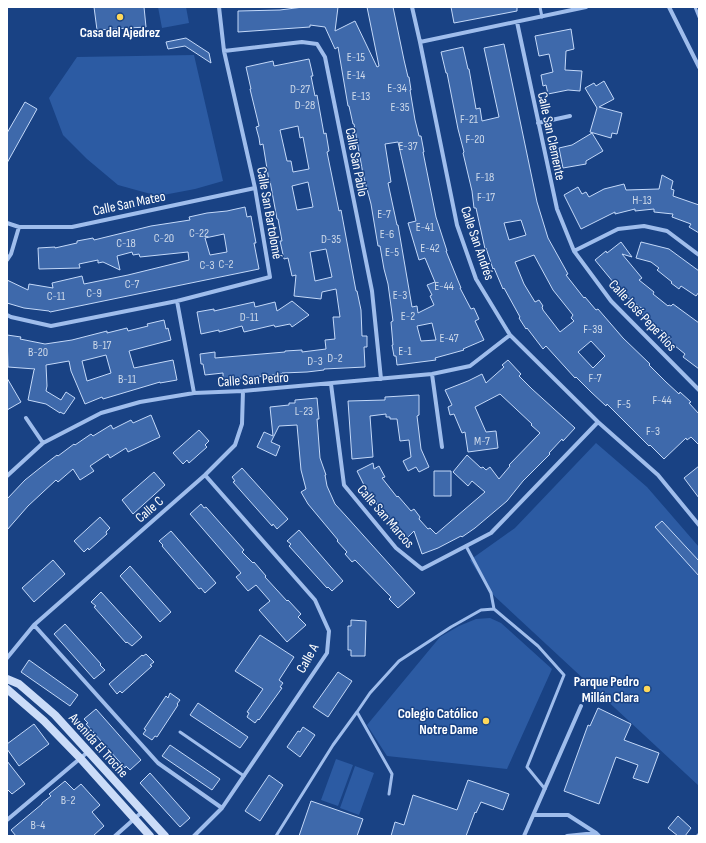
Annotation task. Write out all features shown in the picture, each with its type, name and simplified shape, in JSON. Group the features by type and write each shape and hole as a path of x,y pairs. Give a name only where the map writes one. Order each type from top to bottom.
{"street":[{"name":"Calle San Bartolomé","path":"7,315 51,326 176,301 270,277 255,188 224,51 219,7"},
{"name":"Calle San Andrés","path":"412,7 457,225 476,279 510,335 598,422 658,475 699,525"},
{"path":"420,42 586,7"},
{"path":"669,7 699,67"},
{"name":"Calle San Clemente","path":"517,22 557,210 574,251"},
{"name":"Calle San Pablo","path":"224,51 302,42 317,44 325,57 372,291 381,379"},
{"path":"538,124 570,116"},
{"name":"Calle San Mateo","path":"7,223 19,227 72,227 255,188"},
{"path":"574,251 618,228 644,226 667,230 699,255"},
{"path":"7,260 19,227"},
{"name":"Calle José Pepe Ríos","path":"574,251 611,301 699,390"},
{"path":"176,301 194,393"},
{"name":"Calle San Pedro","path":"7,476 43,444 101,413 140,402 194,393 243,391 331,384 432,374 470,366 510,335"},
{"path":"432,374 442,447"},
{"name":"Calle San Marcos","path":"331,384 344,484 396,548 422,570 491,533 598,422"},
{"name":"Calle C","path":"7,658 34,624 205,475 235,444 242,424 243,391"},
{"path":"26,418 43,444"},
{"name":"Calle A","path":"194,836 222,808 327,653 330,631 315,600 205,475"},
{"path":"34,624 158,763 222,808"},
{"name":"Avenida El Troche","path":"7,679 19,684 55,715 165,836"},
{"name":"Avenida El Troche","path":"7,689 44,721 80,758 150,836"},
{"path":"524,836 581,706"},
{"path":"7,820 88,751"},
{"path":"115,836 142,812"},
{"path":"534,814 568,815 598,834"},
{"path":"567,836 598,834"}],"lane":[{"path":"540,7 542,16"},
{"path":"694,7 699,17"},
{"path":"466,546 491,593 494,609 538,646 564,675 527,767 545,789"},
{"path":"276,836 356,712 370,693 399,662 451,627 481,610 494,609"},
{"path":"356,712 392,774 389,794"},
{"path":"180,732 244,776"}],"shaded area":[{"path":"158,7 186,7 189,23 162,28"},
{"path":"194,55 223,181 195,189 158,196 118,185 87,159 63,135 49,98 77,57"},
{"name":"Parque Pedro Millán Clara","path":"596,443 647,487 699,547 699,786 490,592 470,560 515,528"},
{"path":"490,618 501,623 552,669 507,769 387,756 367,725 440,637 459,626 476,619"},
{"path":"336,759 353,765 338,806 321,800"},
{"path":"355,766 374,773 359,815 340,808"}],"building":[{"name":"Casa del Ajedrez","path":"94,7 144,7 146,27 97,30"},
{"path":"303,7 338,7 335,31 355,21 377,67 379,66 367,7 393,7 409,77 415,120 419,136 421,136 436,217 446,251 460,288 471,309 474,308 479,319 475,321 484,340 463,349 464,350 435,358 436,360 397,365 396,356 394,356 392,345 391,322 393,321 388,284 380,246 378,246 371,204 363,174 354,124 348,106 338,47 335,49 325,27 310,25 310,27 238,32 238,11 280,10","holes":["398,142 416,221 408,223 419,260 425,258 435,282 427,285 432,295 430,296 434,305 418,313 417,306 412,307 398,225 388,183 391,182 385,144","432,323 436,340 421,341 417,326"]},
{"path":"451,7 517,7 517,11 454,23"},
{"path":"571,29 574,49 566,51 565,70 582,71 580,91 568,90 548,94 546,85 543,86 541,75 553,72 549,54 539,56 535,36"},
{"path":"186,38 209,53 211,63 185,46 168,49 166,42"},
{"path":"504,44 537,202 548,238 568,274 566,275 584,298 585,297 596,310 598,309 623,338 650,364 649,365 679,394 680,392 691,402 689,403 699,414 699,445 691,437 687,440 686,438 664,459 607,404 606,406 576,377 575,378 546,346 543,349 527,328 526,329 504,288 503,289 494,268 493,269 486,248 485,249 476,208 474,208 464,152 441,52 463,47 469,69 476,109 480,108 482,121 499,117 484,48","holes":["521,220 526,235 509,240 504,223","534,255 553,290 573,315 571,318 574,321 560,332 543,310 543,306 539,300 535,302 524,284 515,262","591,341 605,356 593,368 578,352"]},
{"path":"309,59 313,76 311,76 315,96 317,95 324,134 326,133 329,151 327,152 339,211 341,210 361,310 362,336 367,336 367,347 364,347 365,367 324,369 307,372 223,379 223,373 205,375 203,364 201,364 200,354 215,352 215,358 285,351 302,350 302,352 326,349 325,340 335,339 333,317 340,317 336,289 322,292 321,299 294,296 296,275 292,276 288,258 284,259 280,241 282,241 278,219 269,181 263,144 260,145 256,127 259,126 246,67 273,61 274,66","holes":["298,126 300,138 303,137 309,169 293,172 291,161 287,161 280,130","308,182 313,207 297,210 292,186","326,249 332,277 315,281 310,252"]},
{"path":"604,81 614,99 599,107 622,113 617,134 612,133 611,138 590,132 597,108 585,88 594,83 596,86"},
{"path":"25,102 37,109 7,163 7,133"},
{"path":"592,133 603,151 586,161 586,164 563,168 559,148 572,145"},
{"path":"662,175 673,181 671,189 674,190 673,196 699,205 699,233 689,227 691,224 672,217 673,214 654,212 654,209 635,211 635,209 615,214 615,212 581,229 564,195 578,187 582,194 586,192 589,197 604,189 624,184 626,190 659,189"},
{"path":"245,207 247,217 251,216 259,269 50,312 24,308 7,303 7,280 28,290 29,284 53,288 52,283 82,276 84,284 189,260 188,252 140,257 139,254 133,255 132,252 117,256 120,270 103,262 98,263 98,260 79,264 80,268 39,269 38,248 55,248 77,243 77,241 93,238 94,240 151,226 190,220 189,217 207,213","holes":["224,234 227,252 210,255 205,238"]},
{"path":"621,242 632,257 622,254 642,278 639,280 668,306 673,304 699,323 699,369 683,357 685,354 669,341 671,338 641,314 644,310 623,294 595,260"},
{"path":"641,242 669,249 699,271 699,292 696,296 681,286 679,289 671,283 672,282 657,270 659,268 651,262 636,258"},
{"path":"292,301 309,315 292,327 290,324 275,327 274,325 244,332 242,326 219,332 219,330 201,334 197,312 214,309 214,311 254,302 255,307 275,302 277,311"},
{"path":"164,320 171,340 129,351 134,368 173,360 177,380 160,382 103,399 102,397 85,404 71,371 69,361 46,365 46,391 61,400 66,392 75,398 64,414 46,404 28,400 35,369 8,367 7,335 21,337 20,339 45,344 72,340 107,331 107,333 127,328 128,331 148,326 147,324","holes":["106,355 111,373 87,381 82,361"]},
{"path":"508,360 521,374 519,376 575,428 563,441 562,439 549,453 550,454 523,481 507,501 475,528 462,537 461,536 438,548 422,554 414,531 407,538 382,511 367,491 357,471 373,463 374,469 379,466 385,477 382,478 397,497 398,496 411,511 414,509 420,517 419,519 428,529 430,528 436,534 485,492 472,481 468,486 453,472 467,455 481,468 483,467 486,470 490,467 499,479 510,466 509,465 540,433 500,394 475,407 486,432 496,431 498,448 468,452 465,432 462,433 454,414 450,415 448,407 452,405 445,390 482,374 486,383 504,367 502,365"},
{"path":"7,378 21,402 7,410"},
{"path":"419,395 419,415 417,416 421,449 429,467 419,472 416,467 408,471 403,461 411,457 409,440 400,441 397,419 390,419 390,417 386,417 386,414 370,416 373,457 352,459 348,401 385,400 385,397"},
{"path":"317,398 320,458 326,475 327,486 335,504 415,593 398,608 389,599 391,597 355,560 352,562 345,554 347,552 308,504 301,492 306,489 301,470 297,425 279,426 271,442 280,446 276,456 257,447 264,432 273,436 270,407 289,405 289,403 295,403 295,400"},
{"path":"151,415 160,437 128,452 126,448 110,458 108,454 90,466 94,471 80,480 73,469 58,482 56,480 28,506 7,530 7,499 25,480 40,468 57,455 58,456 91,434 93,436 111,425 113,429 131,420 133,423"},
{"path":"199,430 209,441 205,445 207,447 189,463 187,460 183,464 173,453"},
{"path":"699,466 699,498 684,478"},
{"path":"242,468 288,519 277,529 273,524 272,526 233,482 235,481 232,477"},
{"path":"434,471 451,471 451,496 434,496"},
{"path":"154,472 165,485 133,514 122,500"},
{"path":"201,504 204,508 206,507 244,550 242,552 253,563 254,562 266,576 265,577 301,614 298,617 306,625 287,642 259,610 270,601 256,585 248,591 236,577 241,573 190,514"},
{"path":"100,517 110,528 106,532 107,534 89,550 88,548 84,552 74,541"},
{"path":"662,521 699,561 699,576 655,527"},
{"path":"299,530 343,581 332,591 328,587 327,588 289,546 291,544 287,541"},
{"path":"171,531 216,583 205,593 201,588 199,589 159,541"},
{"path":"53,560 65,574 34,602 22,588"},
{"path":"130,566 171,612 160,622 120,576"},
{"path":"101,592 142,637 132,646 127,642 126,643 94,607 96,606 91,602"},
{"path":"351,620 366,621 365,656 351,656 351,650 348,650 348,626 351,626"},
{"path":"65,624 105,670 94,679 54,634"},
{"path":"260,635 294,657 279,680 283,683 280,687 282,688 259,720 258,719 255,723 247,717 249,713 247,712 263,689 235,671"},
{"path":"146,654 154,662 150,665 152,666 122,693 120,691 117,694 109,684 142,655 143,656"},
{"path":"29,660 78,695 70,706 21,672"},
{"path":"338,672 352,681 328,717 313,707"},
{"path":"170,693 180,700 157,737 155,736 152,740 143,734 146,730 144,729 166,696 168,698"},
{"path":"198,703 248,737 240,748 190,715"},
{"path":"598,708 631,724 624,740 659,753 648,783 633,778 638,765 616,757 599,804 564,791 588,725 590,726"},
{"path":"96,709 141,760 130,770 126,766 125,768 86,724 88,723 84,719"},
{"path":"34,724 49,744 19,766 7,749 7,744"},
{"path":"303,727 315,735 300,757 287,747 298,731 300,732"},
{"path":"170,745 220,779 212,790 162,756"},
{"path":"7,761 25,784 12,794 7,789"},
{"path":"150,773 190,818 180,827 140,783"},
{"path":"269,775 283,785 260,821 245,811"},
{"path":"468,780 509,794 503,810 481,802 476,813 475,812 466,836 391,836 395,822 404,825 413,795 457,810"},
{"path":"65,781 74,790 81,784 100,805 92,812 104,826 93,836 16,836 11,830 51,796 49,794"},
{"path":"311,801 363,819 357,836 299,836"},
{"path":"678,816 691,828 685,836 678,836 668,828"}],"place":[{"name":"Casa del Ajedrez","path":"120,17"},
{"name":"Parque Pedro Millán Clara","path":"647,689"},
{"name":"Colegio Católico Notre Dame","path":"486,721"}]}
